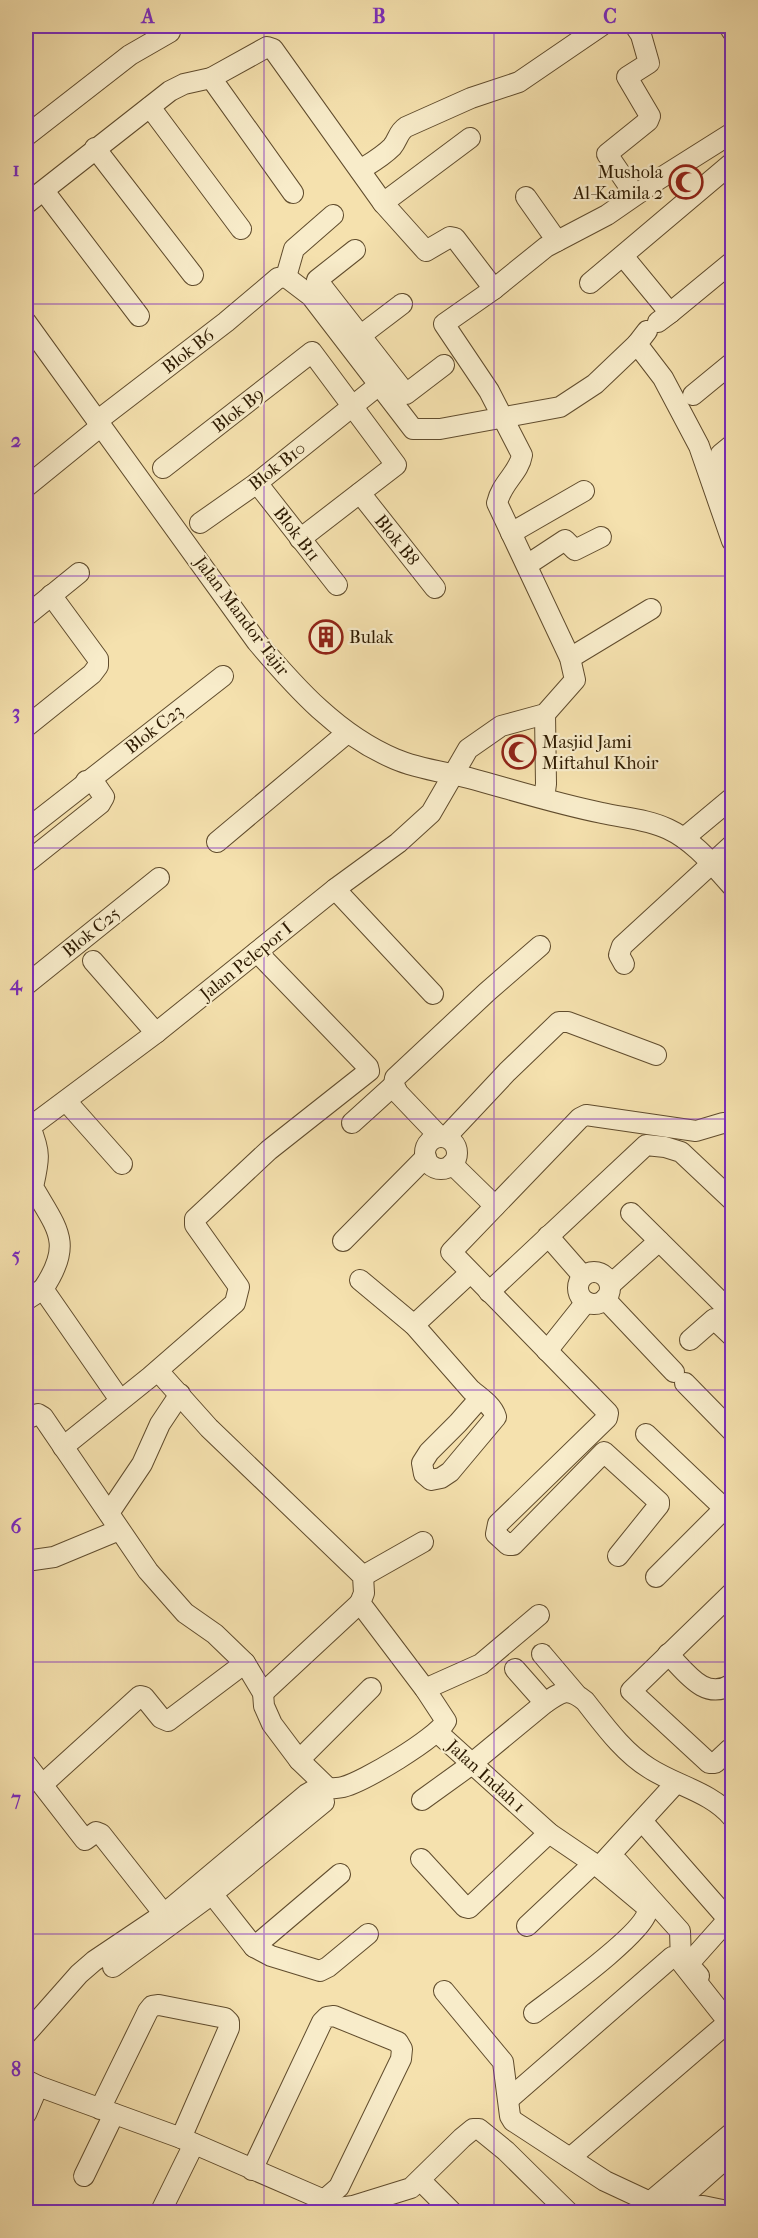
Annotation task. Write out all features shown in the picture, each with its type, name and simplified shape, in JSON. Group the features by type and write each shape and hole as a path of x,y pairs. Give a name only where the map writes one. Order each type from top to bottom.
{"street":[{"path":"360,170 380,158 406,127 471,99 519,82 601,26"},
{"path":"635,26 641,35 648,63 627,77 650,116 648,121 607,154 635,195"},
{"path":"729,26 732,31"},
{"path":"26,136 130,55 170,32"},
{"path":"26,204 170,91 184,84 211,78 262,48 273,49 383,203 426,251 450,237 455,238 494,289"},
{"path":"211,78 293,193"},
{"path":"150,107 241,229"},
{"path":"544,798 546,784 545,714 575,680 570,658 497,503 500,490 521,463 522,455 489,391 444,324 494,289 546,247 591,225 732,133"},
{"path":"383,203 470,138"},
{"path":"95,148 193,275"},
{"path":"590,283 732,164"},
{"path":"44,190 139,316"},
{"path":"526,197 557,241"},
{"path":"333,215 291,252 282,277 311,296 406,394 444,365"},
{"path":"355,250 317,280 379,386 413,429 440,429 560,407 595,384 653,328 732,262"},
{"path":"623,256 653,328 663,378 699,446 732,541"},
{"name":"Blok B6","path":"26,487 99,424 282,277"},
{"path":"354,340 402,304"},
{"name":"Jalan Mandor Tajir","path":"26,322 257,642 300,691 347,733 394,759 421,768 453,774 602,813 638,819 668,829 699,850 732,886"},
{"name":"Blok B9","path":"163,468 312,352 353,407"},
{"path":"693,395 732,363"},
{"name":"Blok B10","path":"200,524 257,483 379,386"},
{"path":"300,540 396,465 353,407"},
{"path":"727,450 732,484"},
{"name":"Blok B11","path":"257,483 337,585"},
{"path":"511,533 584,491"},
{"name":"Blok B8","path":"360,493 435,588"},
{"path":"527,565 565,540 576,550 601,537"},
{"path":"26,616 79,573"},
{"path":"26,727 92,674 98,666 98,659 51,596"},
{"path":"570,658 651,609"},
{"name":"Blok C23","path":"26,830 223,676"},
{"name":"Jalan Pelepor I","path":"28,1124 66,1101 156,1034 335,889 416,828 431,813 468,749 501,726 545,714"},
{"path":"217,842 347,733"},
{"path":"26,863 100,804 104,797 98,787 93,781 86,781"},
{"path":"684,838 732,798"},
{"path":"624,964 619,955 622,946 732,845"},
{"name":"Blok C25","path":"28,977 159,878"},
{"path":"335,889 433,994"},
{"path":"352,1123 487,992 540,946"},
{"path":"63,1447 158,1371 235,1303 239,1287 195,1225 195,1219 269,1150 369,1071 368,1066 257,952"},
{"path":"280,960 394,1082 398,1093 443,1137 455,1144 456,1160 442,1169 437,1168 432,1166 426,1156 425,1151 430,1141 443,1137 560,1022 568,1022 656,1055"},
{"path":"93,961 156,1034"},
{"path":"66,1101 122,1164"},
{"path":"604,1452 513,1545 508,1545 496,1534 498,1524 607,1418 608,1413 451,1252 580,1118 586,1115 696,1131 723,1123 732,1124"},
{"path":"26,1300 43,1289 50,1278 61,1243 57,1228 29,1188 38,1163 39,1148 28,1124"},
{"path":"681,1152 696,1131"},
{"path":"489,1292 642,1147 650,1145 681,1152 730,1193"},
{"path":"343,1241 426,1156"},
{"path":"452,1164 495,1206"},
{"path":"631,1213 732,1313"},
{"path":"548,1236 583,1276"},
{"path":"547,1351 600,1295 659,1241"},
{"path":"600,1295 608,1279 599,1272 587,1272 579,1280 577,1290 579,1295 600,1295 732,1431"},
{"path":"414,1325 470,1273"},
{"path":"360,1280 414,1325 480,1398"},
{"path":"43,1289 120,1400"},
{"path":"690,1340 714,1319 732,1336"},
{"path":"158,1371 209,1428 363,1576 364,1593 360,1603 262,1693"},
{"path":"26,1561 54,1557 114,1521 160,1424 180,1394"},
{"path":"26,1419 40,1414 148,1571 185,1613 215,1634 245,1663 262,1693 268,1717 327,1796"},
{"path":"646,1434 729,1505 656,1577"},
{"path":"587,1435 659,1505 618,1556"},
{"path":"363,1576 423,1542"},
{"path":"730,1749 715,1763 709,1763 631,1693 632,1689 732,1593"},
{"path":"360,1603 426,1689 445,1718 445,1724 437,1732"},
{"path":"426,1689 481,1664 539,1615"},
{"path":"542,1654 634,1758 676,1783 700,1792 730,1809"},
{"path":"668,1654 705,1689 718,1691 732,1684"},
{"path":"43,1784 140,1696 144,1697 161,1718 168,1721 245,1663"},
{"path":"515,1669 544,1702"},
{"path":"299,1760 371,1688"},
{"path":"422,1800 472,1763 544,1702 566,1691 576,1694"},
{"name":"Jalan Indah 1","path":"26,2034 94,1960 114,1945 207,1889 307,1794 318,1788 327,1796 401,1757 437,1732 549,1833 596,1866 646,1905 649,1911 647,1917 619,1946 534,2013"},
{"path":"26,1764 85,1840 96,1832 101,1834 164,1914"},
{"path":"527,1926 596,1866 642,1821 676,1783"},
{"path":"642,1821 727,1918 695,1954 690,1963 732,2013"},
{"path":"421,1859 465,1907 469,1908 549,1833"},
{"path":"570,2158 725,2025 726,2019 681,1962 680,1931 618,1862"},
{"path":"254,1947 340,1874"},
{"path":"113,1967 207,1889 254,1947 271,1956 320,1971 368,1934"},
{"path":"508,2099 672,1957"},
{"path":"444,1991 503,2062 510,2116 513,2121 605,2181 650,2202 671,2207 703,2206 732,2212"},
{"path":"84,2176 107,2112 152,2006 159,2005 225,2018 229,2022 229,2028 161,2211"},
{"path":"252,2170 322,2022 327,2017 334,2016 398,2042 402,2049 401,2059 339,2187 324,2200"},
{"path":"26,2114 32,2083 187,2141 339,2208 353,2206 411,2188 462,2138 473,2129 479,2129 506,2151 568,2212"},
{"path":"650,2202 732,2133"},
{"path":"671,2207 732,2153"},
{"path":"420,2180 452,2212"},
{"path":"339,2187 353,2206"}],"place":[{"name":"Mushola Al-Kamila 2","path":"686,182"},
{"name":"Bulak","path":"326,637"},
{"name":"Masjid Jami Miftahul Khoir","path":"519,752"}]}
